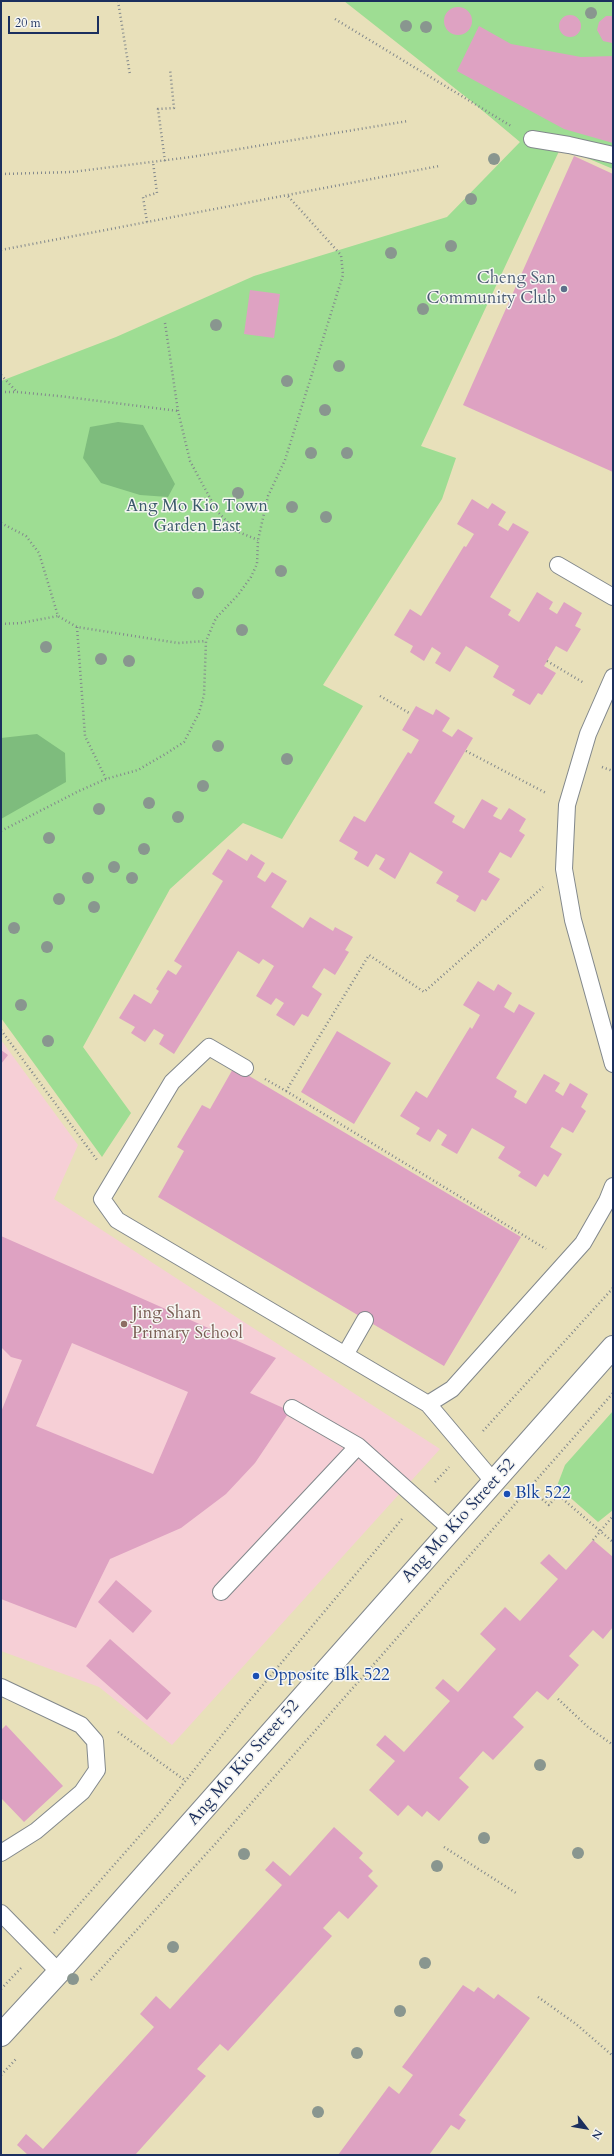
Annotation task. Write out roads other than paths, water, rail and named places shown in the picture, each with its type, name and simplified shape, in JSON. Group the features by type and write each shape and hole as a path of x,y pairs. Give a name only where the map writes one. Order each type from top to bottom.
{"street":[{"name":"Ang Mo Kio Street 52","path":"1,2035 59,1972 613,1347"}],"lane":[{"path":"532,139 569,145 613,155"},
{"path":"558,565 613,597"},
{"path":"613,677 588,734 567,805 564,868 573,920 613,1064"},
{"path":"245,1068 209,1047 172,1082 102,1199 117,1220 428,1404 494,1481"},
{"path":"428,1404 452,1389 583,1243 607,1201 613,1186"},
{"path":"345,1355 365,1320"},
{"path":"292,1408 358,1446 451,1529"},
{"path":"221,1592 358,1446"},
{"path":"1,1687 81,1725 95,1741 97,1770 82,1792 36,1831 1,1853"},
{"path":"1,1913 59,1972"}],"place":[{"name":"Cheng San Community Club","path":"564,289"},
{"name":"Jing Shan Primary School","path":"124,1324"},
{"name":"Blk 522","path":"507,1494"},
{"name":"Opposite Blk 522","path":"256,1676"}],"park label":[{"name":"Ang Mo Kio Town Garden East","path":"197,517"}]}
